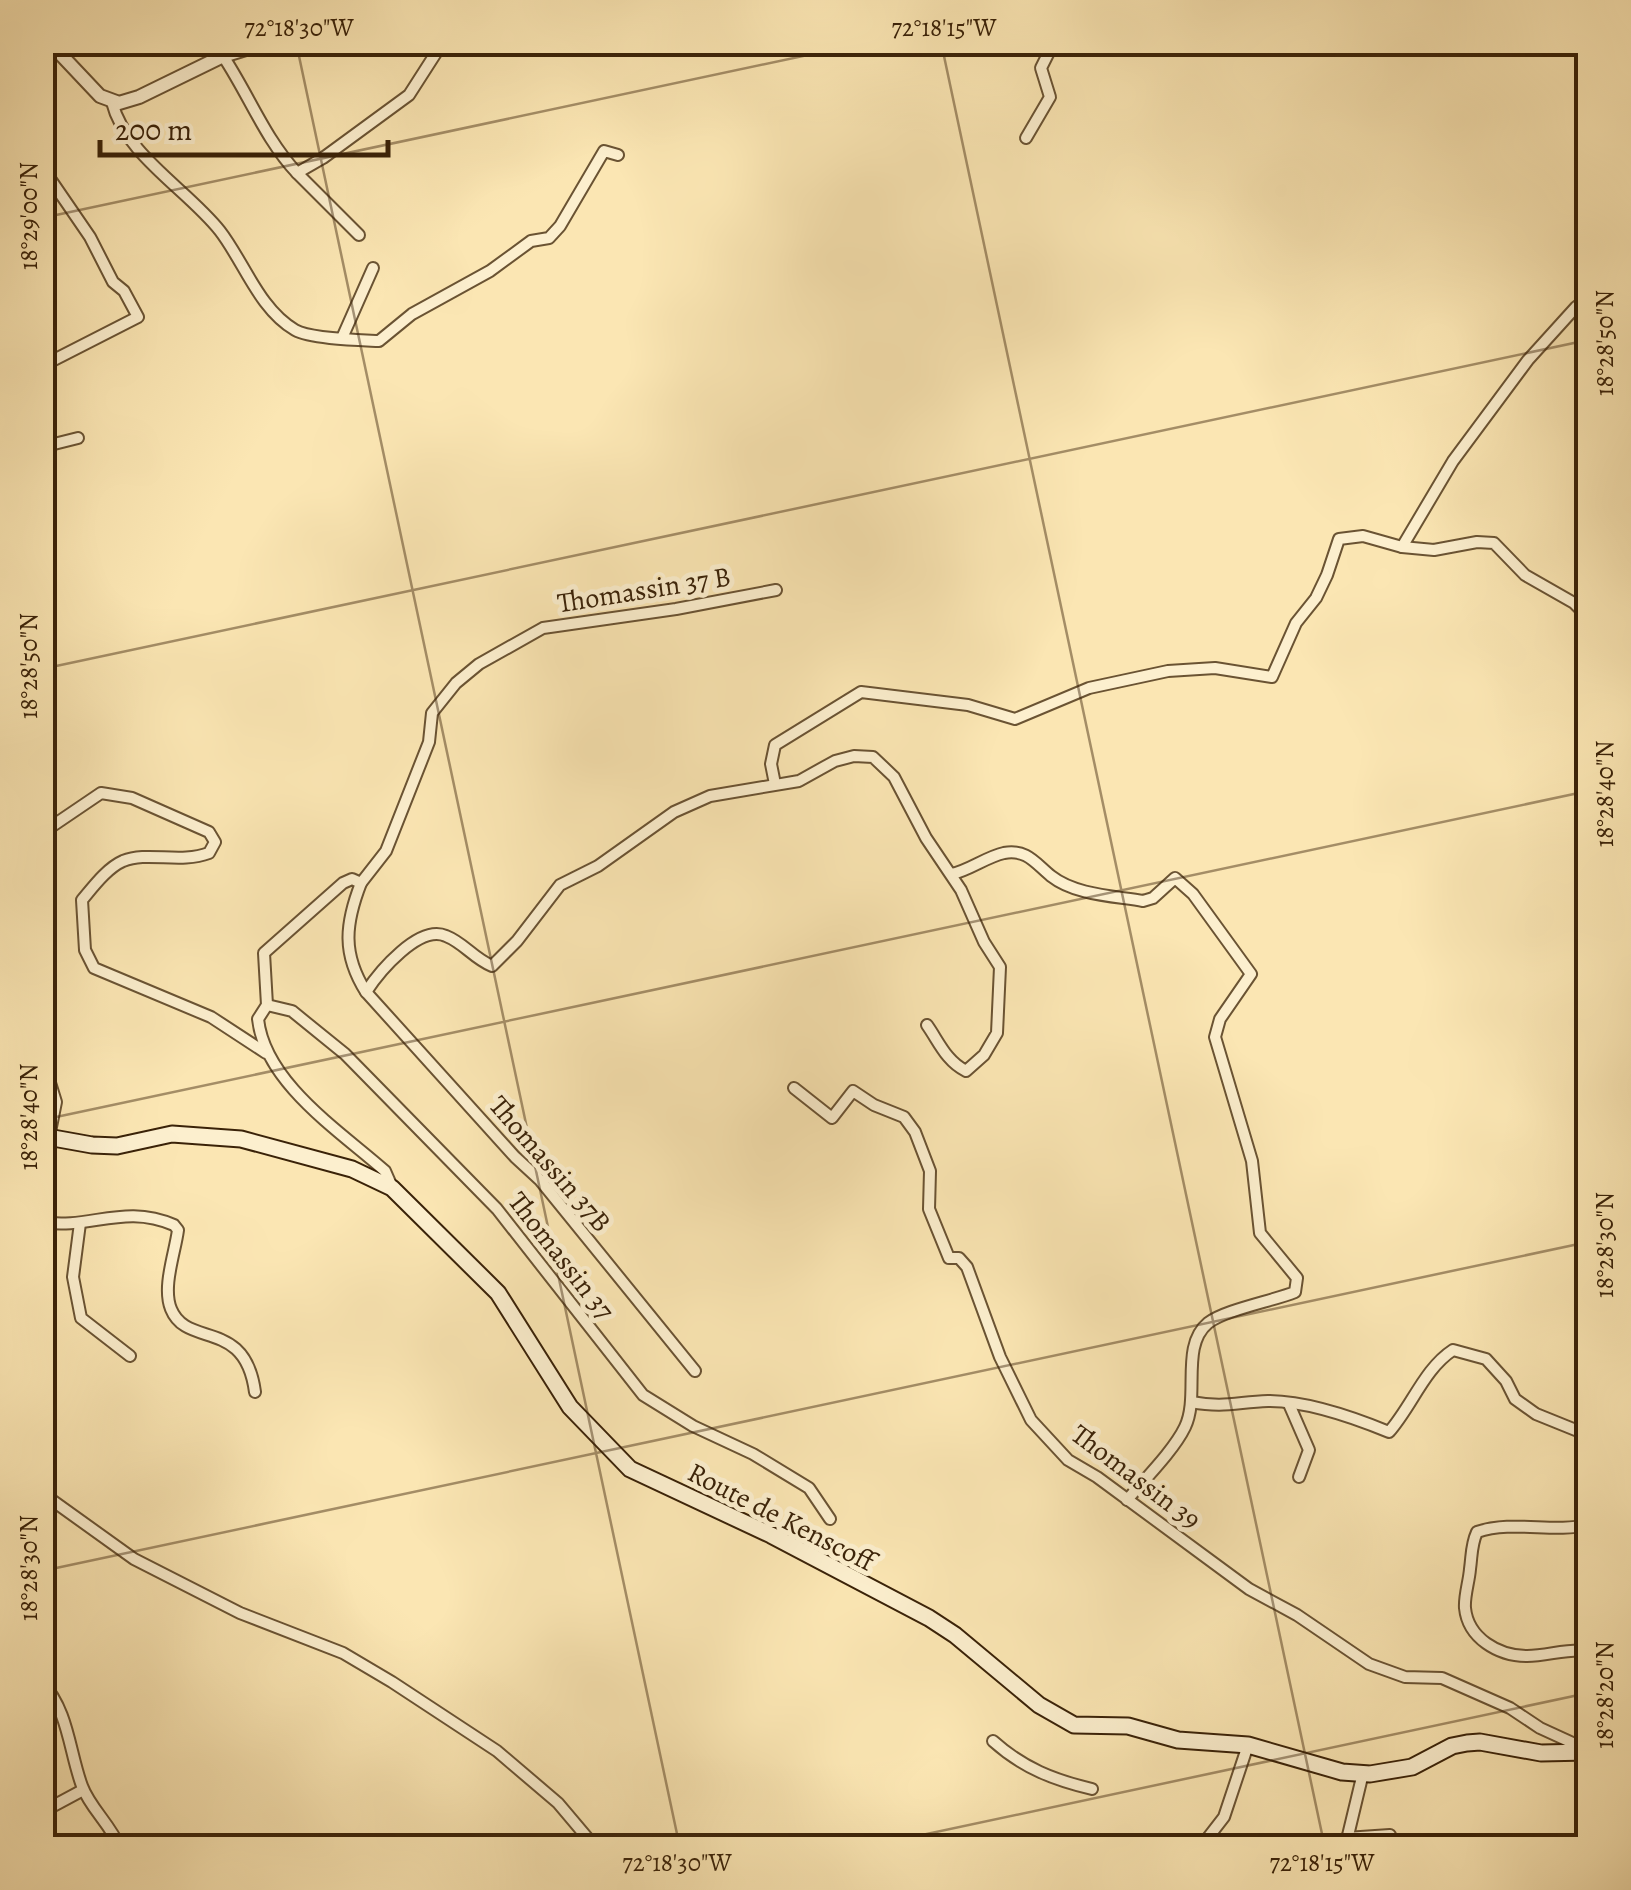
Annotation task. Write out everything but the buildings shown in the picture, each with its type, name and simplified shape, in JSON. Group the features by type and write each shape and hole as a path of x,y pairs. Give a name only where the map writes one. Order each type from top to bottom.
{"main road":[{"name":"Route de Kenscoff","path":"46,1136 117,1146 172,1134 241,1138 352,1168 392,1188 498,1292 570,1407 630,1469 929,1618 1039,1704 1074,1725 1128,1726 1178,1740 1248,1745 1342,1772 1393,1772 1412,1767 1452,1746 1480,1742 1518,1751 1588,1751"}],"street":[{"path":"42,66 54,45 100,96 112,102 125,102 223,56 269,42"},
{"path":"297,173 409,95 443,42"},
{"path":"1026,138 1050,97 1041,68 1054,42"},
{"path":"223,56 275,150 359,235"},
{"path":"112,102 116,119 168,182 218,229 267,304 296,331 342,338 379,341 412,314 490,272 530,241 549,238 604,151 618,155"},
{"path":"42,167 138,316 42,366"},
{"path":"342,338 373,268"},
{"path":"1402,547 1452,461 1528,360 1588,298"},
{"path":"42,447 78,438"},
{"path":"776,784 771,764 775,745 862,692 968,705 1016,719 1089,688 1168,671 1214,668 1272,676 1296,623 1328,575 1339,539 1363,536 1402,547 1434,550 1494,543 1524,575 1574,602 1588,617"},
{"name":"Thomassin 37 B","path":"266,1053 258,1019 267,1005 264,954 343,882 352,878 361,883 386,850 429,742 432,713 456,683 479,664 543,628 676,610 776,590"},
{"path":"361,883 347,929 352,970 366,992 414,941 432,934 442,934 462,944 469,954 492,966 517,942 560,885 598,866 674,812 710,796 800,781 835,761 873,757 894,777 926,838 952,874 1000,967 997,1033 984,1056 966,1071 954,1065 927,1025"},
{"path":"42,832 101,793 132,798 209,832 214,842 209,853 190,860 122,862 82,900 85,950 94,968 153,996 211,1017 266,1053 295,1090 385,1171 392,1188"},
{"path":"952,874 1001,854 1015,853 1036,860 1052,877 1069,886 1143,901 1153,898 1175,878 1212,918 1251,974 1220,1018 1215,1037 1252,1161 1260,1233 1298,1282 1295,1292 1256,1307 1221,1314 1204,1326 1194,1344 1191,1402 1185,1426 1128,1500"},
{"name":"Thomassin 37B","path":"366,992 540,1180 694,1371"},
{"name":"Thomassin 37","path":"267,1005 292,1011 344,1054 497,1209 643,1395 692,1426 754,1454 809,1488 830,1518"},
{"path":"42,1056 56,1102 46,1136"},
{"name":"Thomassin 39","path":"794,1088 832,1118 853,1091 874,1106 904,1117 915,1132 930,1172 929,1209 949,1258 959,1258 968,1267 1000,1357 1030,1420 1068,1460 1249,1590 1297,1615 1369,1664 1405,1677 1442,1678 1510,1708 1540,1728 1588,1751"},
{"path":"42,1222 64,1226 123,1214 174,1224 178,1230 169,1285 171,1308 182,1324 236,1347 252,1376 254,1392"},
{"path":"80,1223 73,1277 80,1318 130,1356"},
{"path":"1191,1402 1218,1407 1272,1401 1345,1414 1389,1432 1440,1358 1453,1350 1486,1358 1515,1398 1536,1414 1588,1435"},
{"path":"1289,1404 1309,1450 1298,1477"},
{"path":"42,1494 134,1558 240,1614 343,1653 392,1682 497,1751 558,1803 596,1848"},
{"path":"1588,1525 1495,1526 1478,1532 1472,1544 1465,1606 1470,1627 1482,1641 1500,1651 1525,1656 1575,1649 1588,1651"},
{"path":"42,1682 62,1711 83,1790 114,1833 120,1848"},
{"path":"993,1742 1045,1777 1092,1789"},
{"path":"1200,1848 1224,1817 1248,1745"},
{"path":"1363,1773 1345,1843 1390,1835 1391,1848"},
{"path":"42,1812 83,1790"}]}
